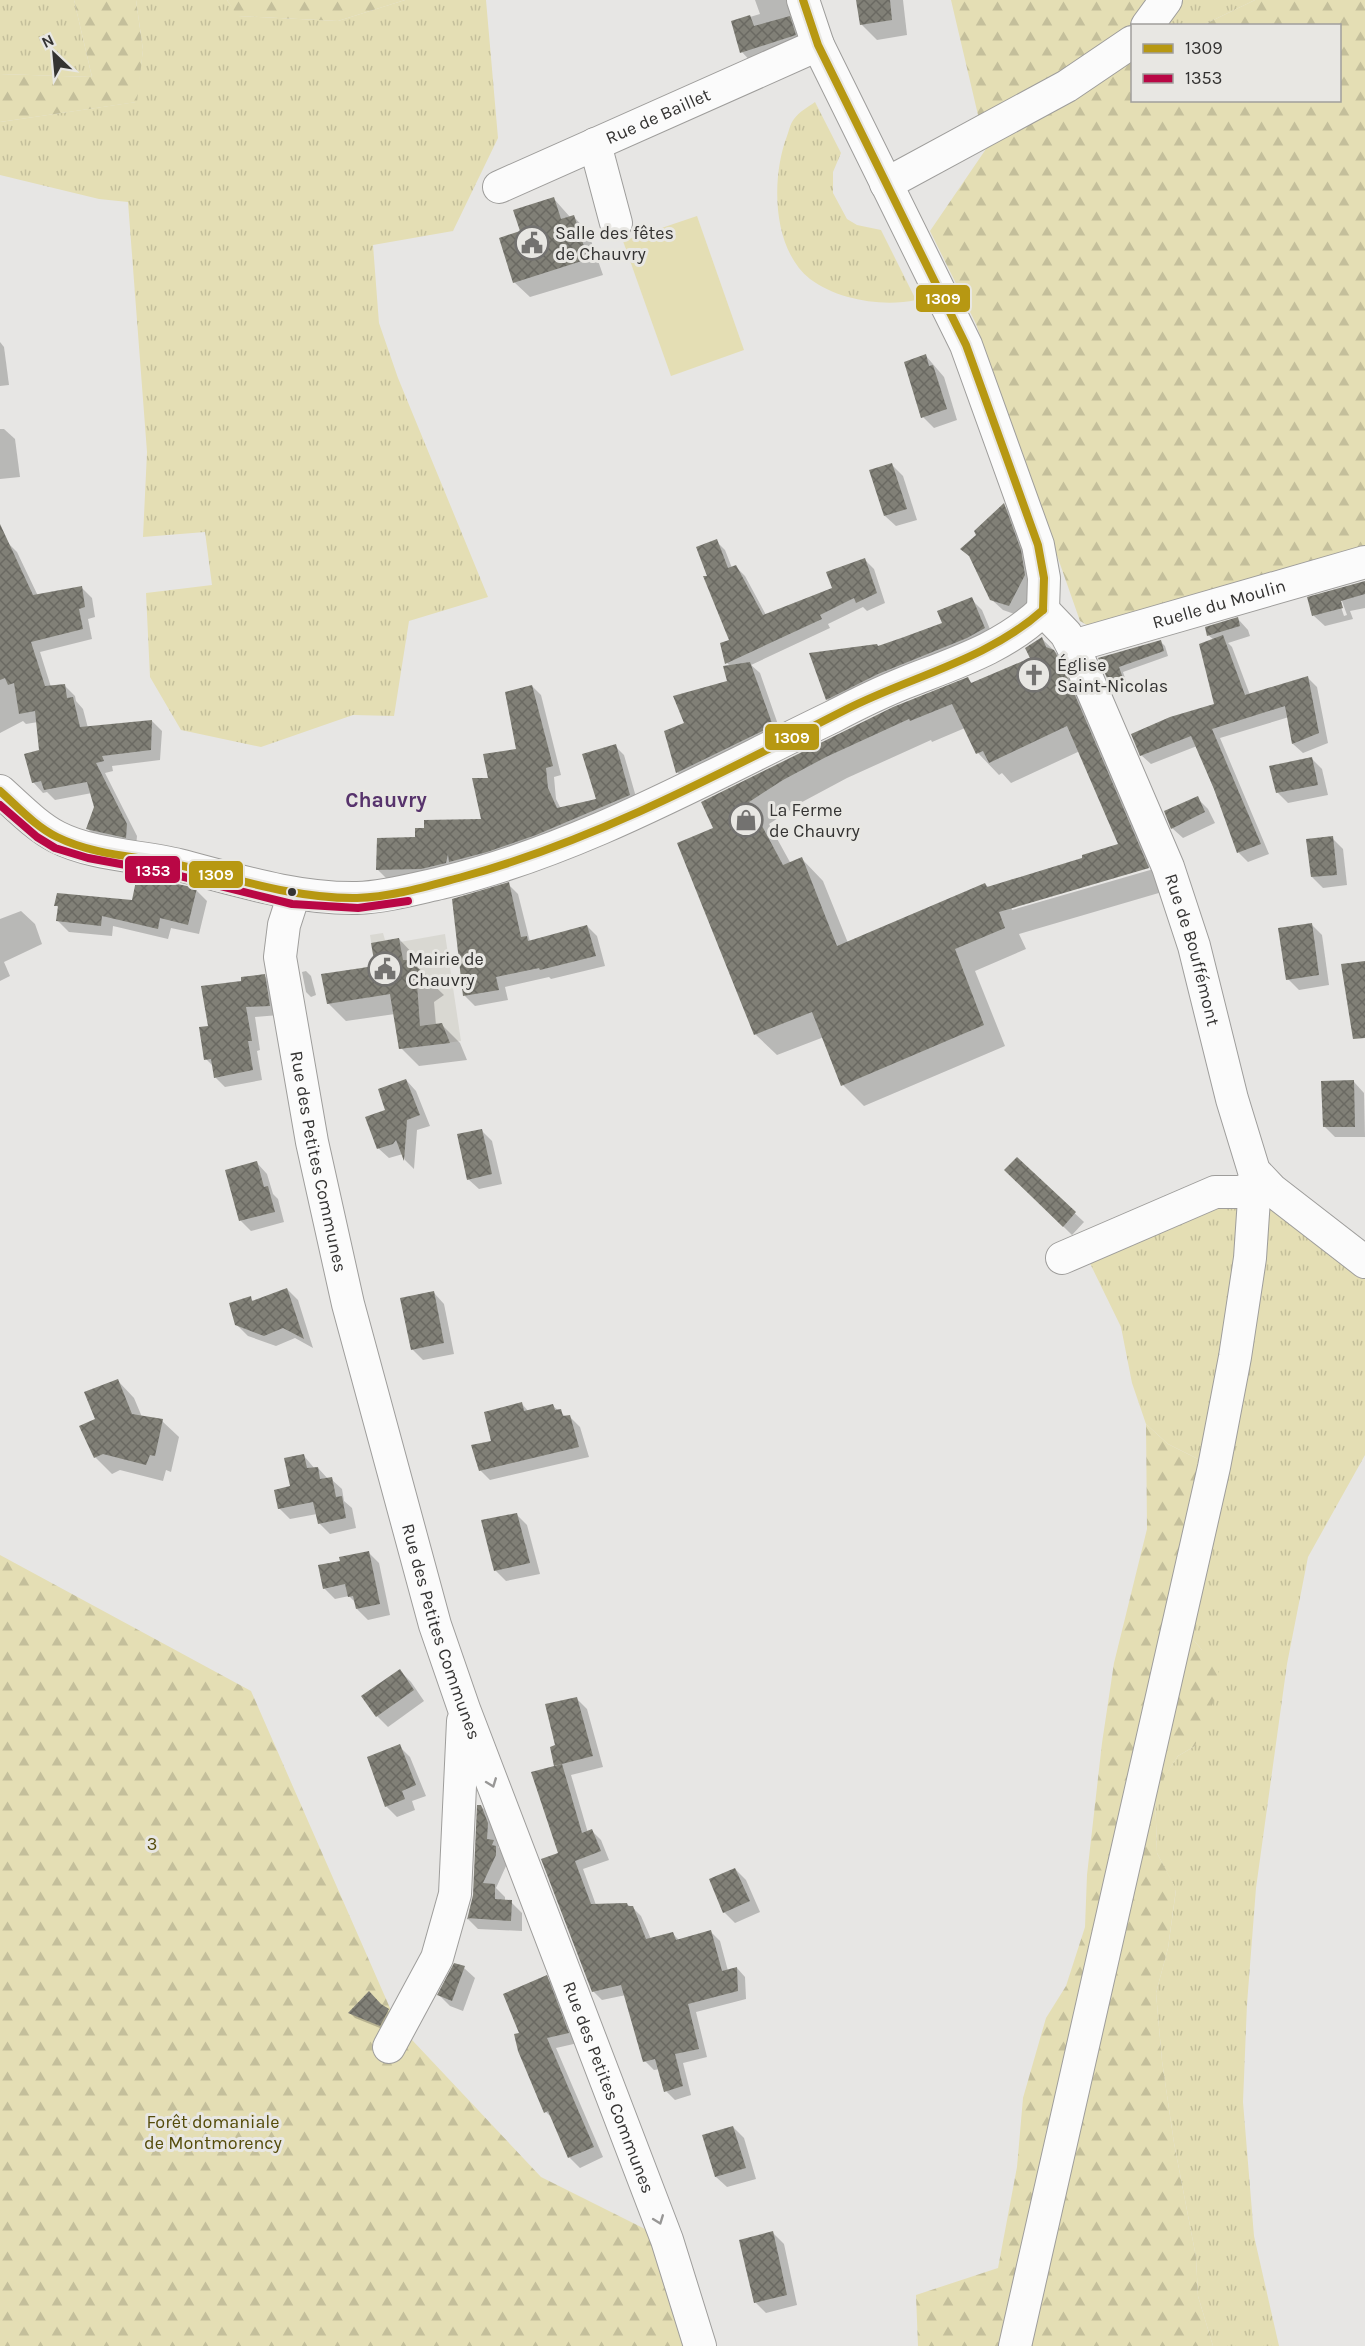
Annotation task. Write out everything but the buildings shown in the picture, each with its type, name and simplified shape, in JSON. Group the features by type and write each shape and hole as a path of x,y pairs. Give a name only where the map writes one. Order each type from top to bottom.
{"street":[{"path":"0,791 42,828 59,838 90,848 166,862 294,894 358,898 406,891 474,875 546,851 626,817 888,690 990,648 1025,628 1043,610 1044,578 1038,546 980,380 966,345 818,45 803,0"},
{"path":"1148,24 1166,0"},
{"path":"886,184 1067,86 1131,43"},
{"name":"Rue de Baillet","path":"499,187 818,45"},
{"path":"595,144 616,223"},
{"name":"Ruelle du Moulin","path":"1073,646 1365,562"},
{"name":"Rue de Bouffémont","path":"1043,610 1063,630 1073,646 1168,867 1194,946 1247,1153 1254,1172 1262,1182 1365,1262"},
{"name":"Rue des Petites Communes","path":"294,894 284,925 280,957 312,1142 348,1304 435,1625 464,1708 666,2240 700,2346"},
{"path":"1062,1258 1215,1192 1241,1192 1262,1182"},
{"path":"1015,2346 1214,1467 1244,1300 1250,1258 1254,1199 1262,1182"},
{"path":"389,2048 437,1958 455,1894 464,1708"}],"shaded area":[{"path":"383,933 385,940 399,938 400,942 445,934 461,1041 399,1049 390,994 368,998 363,967 375,966 370,935"}],"green space":[{"path":"0,0 74,0 92,77 0,74"},
{"path":"74,0 136,0 143,50 137,102 0,122 0,74 92,77"},
{"path":"136,0 227,0 238,16 338,21 405,0 486,0 498,138 453,231 373,245 379,323 398,378 488,597 409,621 394,716 353,715 261,747 181,730 150,677 146,593 212,585 205,532 143,537 147,452 128,202 99,199 0,175 0,122 136,102 143,50"},
{"path":"227,0 405,0 338,21 237,16"},
{"path":"951,0 1159,0 1144,24 1131,24 1131,102 1341,102 1341,24 1205,24 1255,0 1365,0 1365,562 1106,636 1080,621 976,324 930,231 986,149"},
{"path":"1159,0 1255,0 1205,24 1144,24"},
{"path":"815,102 841,153 833,172 833,193 847,219 857,225 881,230 916,300 875,302 834,292 810,279 797,266 788,250 778,212 778,172 793,121 796,116"},
{"path":"697,216 744,350 671,376 623,241"},
{"path":"1256,1181 1365,1264 1365,1455 1308,1557 1287,1664 1256,1888 1247,2004 1243,2102 1254,2236 1279,2346 1213,2346 1198,2296 1196,2257 1174,2143 1162,2061 1156,1993 1168,1948 1176,1890 1157,1853 1155,1791 1178,1756 1195,1746 1202,1650 1190,1636 1214,1467 1168,1444 1146,1424 1132,1383 1121,1327 1083,1249"},
{"path":"1146,1424 1168,1444 1214,1467 1190,1636 1202,1650 1218,1648 1218,1691 1195,1746 1178,1756 1155,1792 1157,1853 1176,1889 1168,1948 1156,1993 1162,2061 1174,2143 1196,2257 1198,2296 1213,2346 918,2346 916,2295 998,2268 1017,2167 1023,2098 1046,2018 1066,1986 1085,1927 1087,1875 1114,1663 1147,1529"},
{"name":"Forêt domaniale de Montmorency","path":"0,1555 251,1691 397,2024 541,2177 667,2240 700,2346 0,2346"}],"transit line":[{"name":"1309","path":"803,0 818,45 966,345 1038,545 1044,578 1043,610"},
{"name":"1309","path":"0,791 49,833 86,848 179,865 289,892 357,898 397,893 512,862 562,844 659,803 872,697 974,655 998,642 1043,610"},
{"name":"1353","path":"0,805 37,837 55,848 88,858 164,872 292,904 358,908 408,901"}],"place":[{"name":"Salle des fêtes de Chauvry","path":"532,243"},
{"name":"Église Saint-Nicolas","path":"1034,675"},
{"name":"La Ferme de Chauvry","path":"746,820"},
{"name":"Mairie de Chauvry","path":"385,969"}],"district":[{"name":"Chauvry","path":"386,800"}],"park label":[{"name":"3","path":"152,1844"}]}
